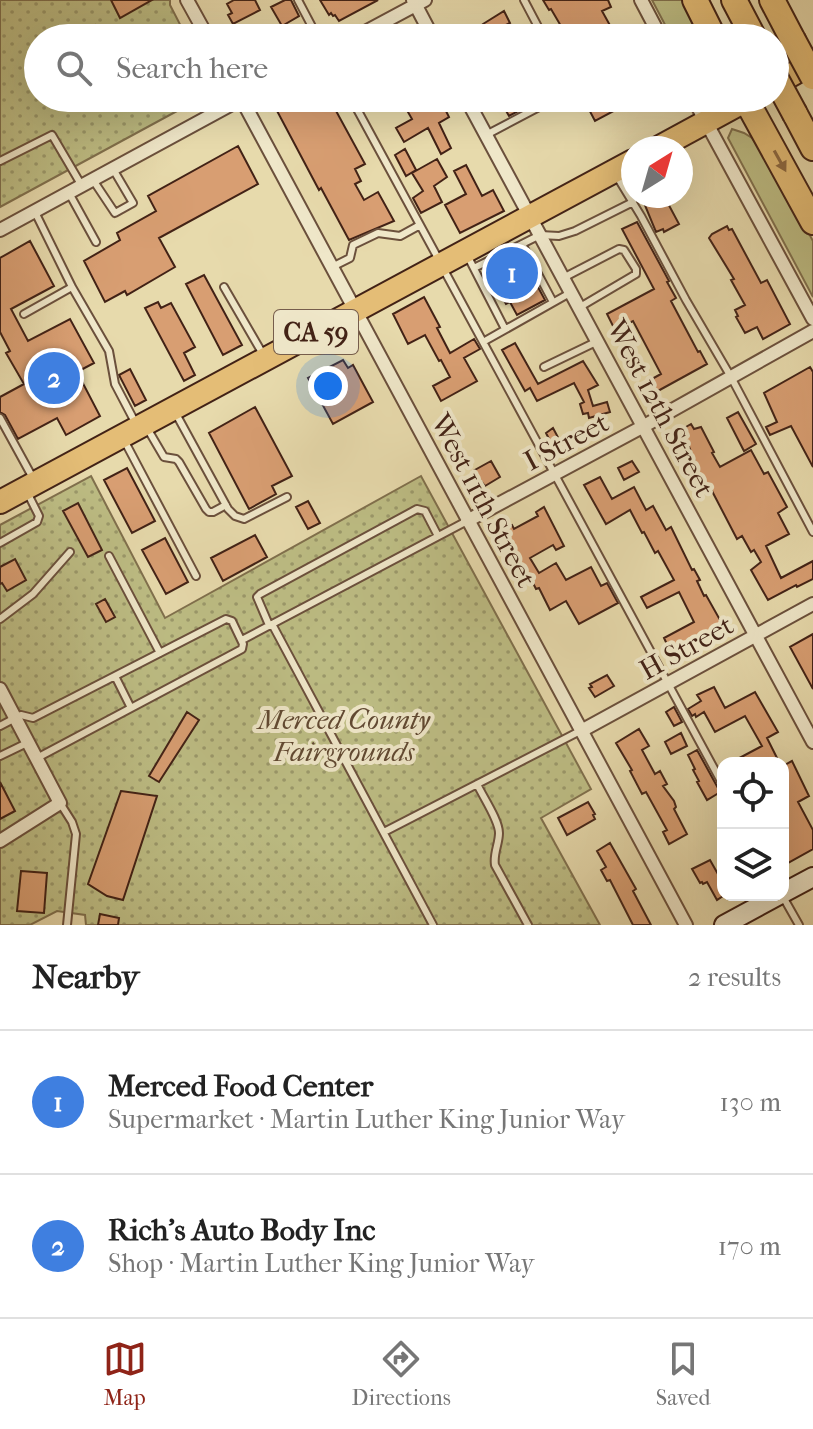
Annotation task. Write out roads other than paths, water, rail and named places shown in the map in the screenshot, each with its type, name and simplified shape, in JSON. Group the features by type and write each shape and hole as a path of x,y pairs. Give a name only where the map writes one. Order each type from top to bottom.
{"highway":[{"path":"695,0 707,24"},
{"path":"734,0 747,24"},
{"path":"772,0 785,24"},
{"path":"789,32 813,77"},
{"path":"789,76 813,63"},
{"path":"789,103 813,148"},
{"path":"680,136 724,112"},
{"path":"754,112 813,222"},
{"name":"CA 59","path":"0,502 441,265 470,260 535,226 621,168"}],"main road":[{"path":"789,890 813,877"},
{"path":"724,925 769,901"}],"street":[{"path":"187,0 200,24"},
{"path":"641,0 654,24"},
{"path":"379,24 418,2 427,24"},
{"path":"0,230 217,112"},
{"name":"West 11th Street","path":"249,112 686,925"},
{"name":"West 12th Street","path":"474,112 813,742"},
{"path":"701,112 813,319"},
{"name":"I Street","path":"467,521 813,331"},
{"name":"H Street","path":"581,731 813,604"},
{"path":"0,689 60,803 0,841"}],"lane":[{"path":"298,0 311,24"},
{"path":"524,0 537,24"},
{"path":"359,112 717,774"},
{"path":"486,135 530,112"},
{"path":"0,161 52,135 115,213 133,203 113,169"},
{"path":"69,193 96,242"},
{"path":"494,248 522,244 535,226 559,236 621,208"},
{"path":"636,208 813,532"},
{"path":"35,212 72,287 109,351 115,384 196,576"},
{"path":"332,267 350,258 353,245 378,233 400,236 420,225"},
{"path":"522,244 553,302"},
{"path":"563,278 619,249 624,250 636,269 636,274 580,308"},
{"path":"470,260 505,329"},
{"path":"24,314 72,287"},
{"path":"224,287 266,359"},
{"path":"483,342 571,292"},
{"path":"544,367 598,341"},
{"path":"173,409 235,516 244,519 287,497"},
{"path":"0,418 20,455 39,516 37,522 0,543"},
{"path":"135,430 164,457 179,462 209,512 226,505"},
{"path":"433,925 257,597 417,509 425,511 438,536"},
{"path":"242,640 467,521"},
{"path":"0,619 33,594 70,552"},
{"path":"109,556 160,653"},
{"path":"0,726 21,715 33,718 226,619 232,621 242,640 242,649 37,758"},
{"path":"115,676 131,708"},
{"path":"384,832 581,731"},
{"path":"0,756 29,742"},
{"path":"477,784 500,828 495,865 528,925"},
{"path":"60,803 76,834 67,925"},
{"path":"786,901 799,925"}],"place":[{"name":"Merced Food Center","path":"512,273"},
{"name":"Rich's Auto Body Inc","path":"54,378"}],"park label":[{"name":"Merced County Fairgrounds","path":"344,735"}]}
